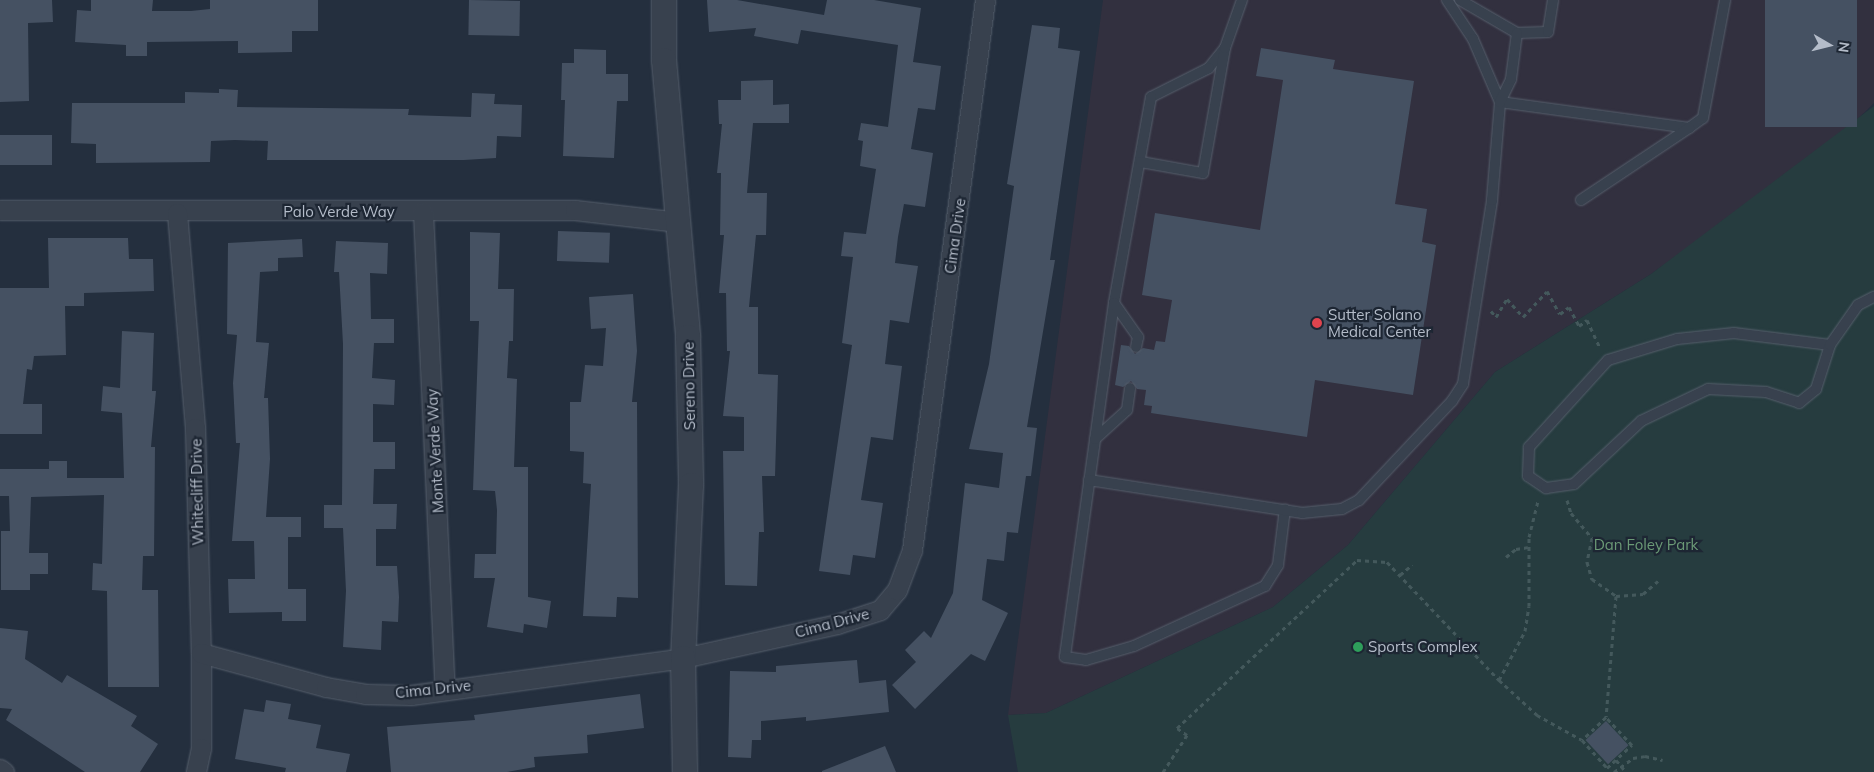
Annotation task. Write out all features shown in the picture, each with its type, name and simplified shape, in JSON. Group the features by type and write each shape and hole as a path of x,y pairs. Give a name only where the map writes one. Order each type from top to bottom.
{"street":[{"name":"Sereno Drive","path":"664,0 664,60 688,337 691,485 683,658 685,772"},
{"name":"Cima Drive","path":"201,653 365,694 411,695 683,658 837,624 880,610 897,590 912,550 985,0"},
{"name":"Palo Verde Way","path":"0,210 177,213 574,210 678,222"},
{"name":"Monte Verde Way","path":"422,212 445,689"},
{"name":"Whitecliff Drive","path":"177,213 195,428 201,653 201,748 196,772"},
{"path":"0,769 4,772"}],"lane":[{"path":"1447,0 1473,39 1500,102"},
{"path":"1460,0 1517,33 1548,32 1553,0"},
{"path":"1581,200 1703,118 1725,0"},
{"path":"1141,162 1203,173 1225,48 1242,1"},
{"path":"1089,480 1321,514 1359,500 1452,401 1465,376 1492,200 1500,102 1511,79 1517,33"},
{"path":"1225,48 1209,68 1152,97 1114,303 1065,657 1086,660 1134,646 1265,586 1278,565 1285,509"},
{"path":"1500,102 1689,128"},
{"path":"1830,345 1734,333 1677,339 1608,360 1529,447 1528,476 1546,488 1574,484 1640,421 1708,389 1766,392 1799,403 1816,389 1830,345 1858,305 1874,297"},
{"path":"1114,303 1138,337 1136,347"},
{"path":"1095,439 1126,410 1130,388"}],"path":[{"path":"1478,295 1496,317 1507,298 1523,317 1547,291 1560,314 1570,307 1579,326 1587,320 1596,342"},
{"path":"1562,485 1572,513 1592,538 1587,562 1592,579 1616,596 1643,594 1658,581"},
{"path":"1499,680 1525,631 1529,606 1528,547 1535,506 1546,488"},
{"path":"1506,556 1516,549 1528,547"},
{"path":"1163,772 1187,735 1177,728 1357,560 1387,562 1499,680 1537,715 1582,740 1607,768 1632,745 1606,717"},
{"path":"1400,575 1412,564"},
{"path":"1582,740 1606,717 1616,596"},
{"path":"1614,772 1620,765 1645,756 1663,760"},
{"path":"1616,760 1626,772"}],"shaded area":[{"name":"Sutter Solano Medical Center","path":"1103,0 1874,0 1874,103 1837,139 1651,274 1495,372 1348,545 1273,607 1046,713 1008,715"}],"green space":[{"name":"Dan Foley Park","path":"1874,106 1874,772 1018,772 1008,715 1046,713 1273,607 1348,545 1495,372 1651,274"}],"building":[{"path":"0,0 52,0 53,22 28,23 29,101 0,102"},
{"path":"91,0 153,0 152,11 191,11 210,9 210,0 318,0 318,31 292,31 292,52 238,53 238,41 147,42 147,56 126,56 126,45 75,42 77,10 91,11"},
{"path":"469,0 520,1 519,36 468,35"},
{"path":"707,0 737,0 824,15 827,0 874,0 921,8 913,62 941,66 935,110 918,108 911,149 933,153 925,207 904,204 898,237 895,263 918,266 909,323 890,320 885,364 902,366 893,440 871,437 861,500 883,503 875,558 853,555 850,575 819,571 852,345 842,343 853,257 841,256 844,232 866,234 876,169 860,166 863,141 858,140 861,123 888,127 898,45 801,30 798,44 754,36 756,28 709,32"},
{"path":"1765,0 1857,0 1857,127 1765,127"},
{"path":"1032,25 1060,28 1058,48 1080,51 1050,260 1055,260 1027,427 1037,428 1031,476 1026,476 1018,533 1007,532 1004,561 987,559 982,600 1008,613 985,661 971,654 915,709 892,685 916,662 905,650 924,631 931,638 953,593 965,483 999,488 1003,453 969,449 989,364 1014,186 1007,184"},
{"path":"1261,48 1335,60 1333,69 1414,81 1395,204 1427,209 1422,242 1436,245 1413,395 1315,380 1307,437 1151,413 1152,406 1144,405 1146,390 1137,389 1131,381 1123,387 1115,385 1121,345 1129,346 1135,354 1143,348 1154,350 1156,341 1165,342 1172,300 1142,295 1155,213 1260,230 1283,80 1256,76"},
{"path":"574,49 606,50 606,74 628,74 628,101 617,101 614,158 563,156 565,100 561,100 562,63 574,63"},
{"path":"773,80 773,105 789,104 789,123 753,123 747,193 767,193 766,235 756,235 749,307 758,307 758,374 778,375 775,476 762,476 764,532 759,532 757,586 725,585 723,451 744,451 744,417 723,416 730,351 727,351 726,293 719,293 724,235 720,235 721,173 717,173 722,124 719,124 718,100 741,100 741,81"},
{"path":"219,89 238,90 237,107 409,109 408,115 471,117 472,93 495,94 494,104 522,105 521,137 497,136 496,158 464,160 267,160 268,141 235,140 211,141 210,162 96,163 96,144 71,143 72,103 185,103 185,92 219,93"},
{"path":"0,135 52,135 52,165 0,165"},
{"path":"558,231 610,233 609,263 557,261"},
{"path":"470,232 500,233 498,289 514,289 513,341 509,341 507,378 517,379 514,467 528,467 528,597 551,601 547,628 524,624 523,633 487,627 495,578 474,578 475,554 496,554 497,510 495,491 473,490 479,321 470,321"},
{"path":"48,238 128,238 129,259 153,259 154,291 84,293 84,306 65,306 66,355 34,356 32,370 27,369 23,404 42,404 42,434 0,434 0,288 49,288"},
{"path":"302,239 303,257 278,258 278,271 260,272 256,342 269,343 264,398 268,398 270,459 266,517 301,517 301,537 288,537 288,589 306,589 306,621 282,621 282,612 229,613 228,579 255,579 254,541 232,541 240,443 236,443 233,383 237,335 227,334 228,243"},
{"path":"336,241 388,243 387,274 370,273 371,319 394,319 394,343 374,343 372,378 395,380 394,405 373,404 373,442 395,442 395,469 374,469 373,504 397,504 396,529 376,529 376,566 397,566 399,597 398,622 382,621 381,650 343,647 346,591 343,528 324,528 324,505 342,505 343,344 339,272 334,272"},
{"path":"633,294 637,351 632,402 637,402 638,598 617,597 616,617 583,616 591,484 583,483 584,452 570,451 570,402 581,402 585,365 603,366 606,328 591,329 589,297"},
{"path":"122,331 154,333 152,391 156,391 151,447 155,447 154,556 143,556 142,590 158,590 159,687 108,687 107,591 92,590 93,563 102,564 104,495 31,497 29,553 48,553 48,574 30,574 30,590 1,590 1,531 10,531 9,496 0,496 0,469 49,469 49,461 67,461 67,478 124,478 122,413 101,411 103,386 120,388"},
{"path":"0,628 28,631 25,659 62,683 67,675 137,716 131,726 158,744 140,772 85,772 6,720 12,709 0,708"},
{"path":"857,660 859,683 886,680 889,712 806,721 806,717 761,721 761,740 752,740 751,758 728,757 730,671 776,672 776,666"},
{"path":"640,694 644,728 587,735 588,753 534,757 535,767 507,772 391,772 387,727 475,720 474,715"},
{"path":"266,700 291,704 288,719 321,725 316,748 350,754 346,772 285,772 286,768 235,759 244,709 264,712"},
{"path":"1606,721 1629,745 1608,764 1586,740"},
{"path":"885,746 896,772 822,772 822,771"}],"place":[{"name":"Sutter Solano Medical Center","path":"1317,323"},
{"name":"Sports Complex","path":"1358,647"}]}
